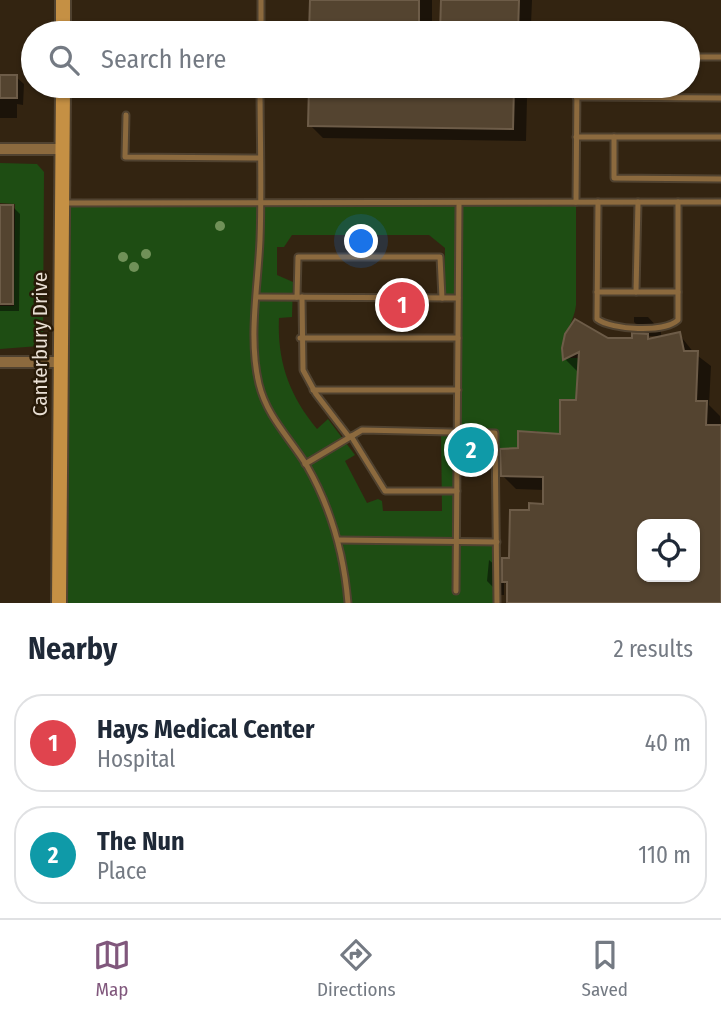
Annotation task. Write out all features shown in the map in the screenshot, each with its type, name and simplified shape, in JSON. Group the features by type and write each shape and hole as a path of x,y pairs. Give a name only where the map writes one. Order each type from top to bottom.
{"main road":[{"path":"63,0 63,21"},
{"name":"Canterbury Drive","path":"59,603 62,98"}],"street":[{"path":"0,149 62,149"},
{"path":"0,362 61,362"}],"lane":[{"path":"261,0 261,21"},
{"path":"700,57 721,57"},
{"path":"260,98 262,204 254,342 260,386 278,428 305,464 338,540 348,603"},
{"path":"576,98 576,202"},
{"path":"700,98 721,98"},
{"path":"126,116 125,157 260,158"},
{"path":"576,137 721,137"},
{"path":"614,137 614,178 721,179"},
{"path":"598,202 597,319 615,327 664,327 678,320 678,202"},
{"path":"636,292 638,202"},
{"path":"62,203 459,205 721,202"},
{"path":"456,591 459,205"},
{"path":"442,298 440,257 298,257 303,370 313,390 350,436 385,491 457,491"},
{"path":"597,292 678,292"},
{"path":"258,297 458,298"},
{"path":"300,338 458,338"},
{"path":"313,390 458,390"},
{"path":"305,464 362,430 491,431 497,436 497,603"},
{"path":"338,540 497,542"}],"green space":[{"path":"0,163 37,164 44,172 43,338 39,346 0,349 0,306 14,306 15,204 0,203"},
{"path":"576,202 576,305 564,344 567,358 579,358 576,400 561,400 584,434 537,434 537,431 519,431 518,448 497,449 495,433 458,430 456,541 497,542 497,603 59,603 62,203","holes":["292,235 429,235 445,248 444,298 458,298 457,430 441,430 442,511 383,511 382,501 378,499 367,503 345,461 355,455 328,419 317,429 292,390 280,349 279,318 292,317 293,282 277,275 277,247 284,247"]}],"building":[{"path":"310,0 419,0 419,21 309,21"},
{"path":"441,0 519,0 518,21 440,21"},
{"path":"0,75 17,75 17,98 0,98"},
{"path":"309,98 514,98 513,129 308,126"},
{"path":"0,205 13,205 13,304 0,304"},
{"path":"575,319 608,338 632,338 632,333 648,334 648,339 680,332 684,351 698,351 696,401 707,401 706,425 721,425 721,603 507,603 507,582 502,582 502,558 509,558 510,510 529,510 529,503 543,504 543,477 501,476 500,449 518,448 518,431 560,434 560,400 576,400 579,352 563,360 565,334"}],"place":[{"name":"Hays Medical Center","path":"402,305"},
{"name":"The Nun","path":"471,450"}]}
